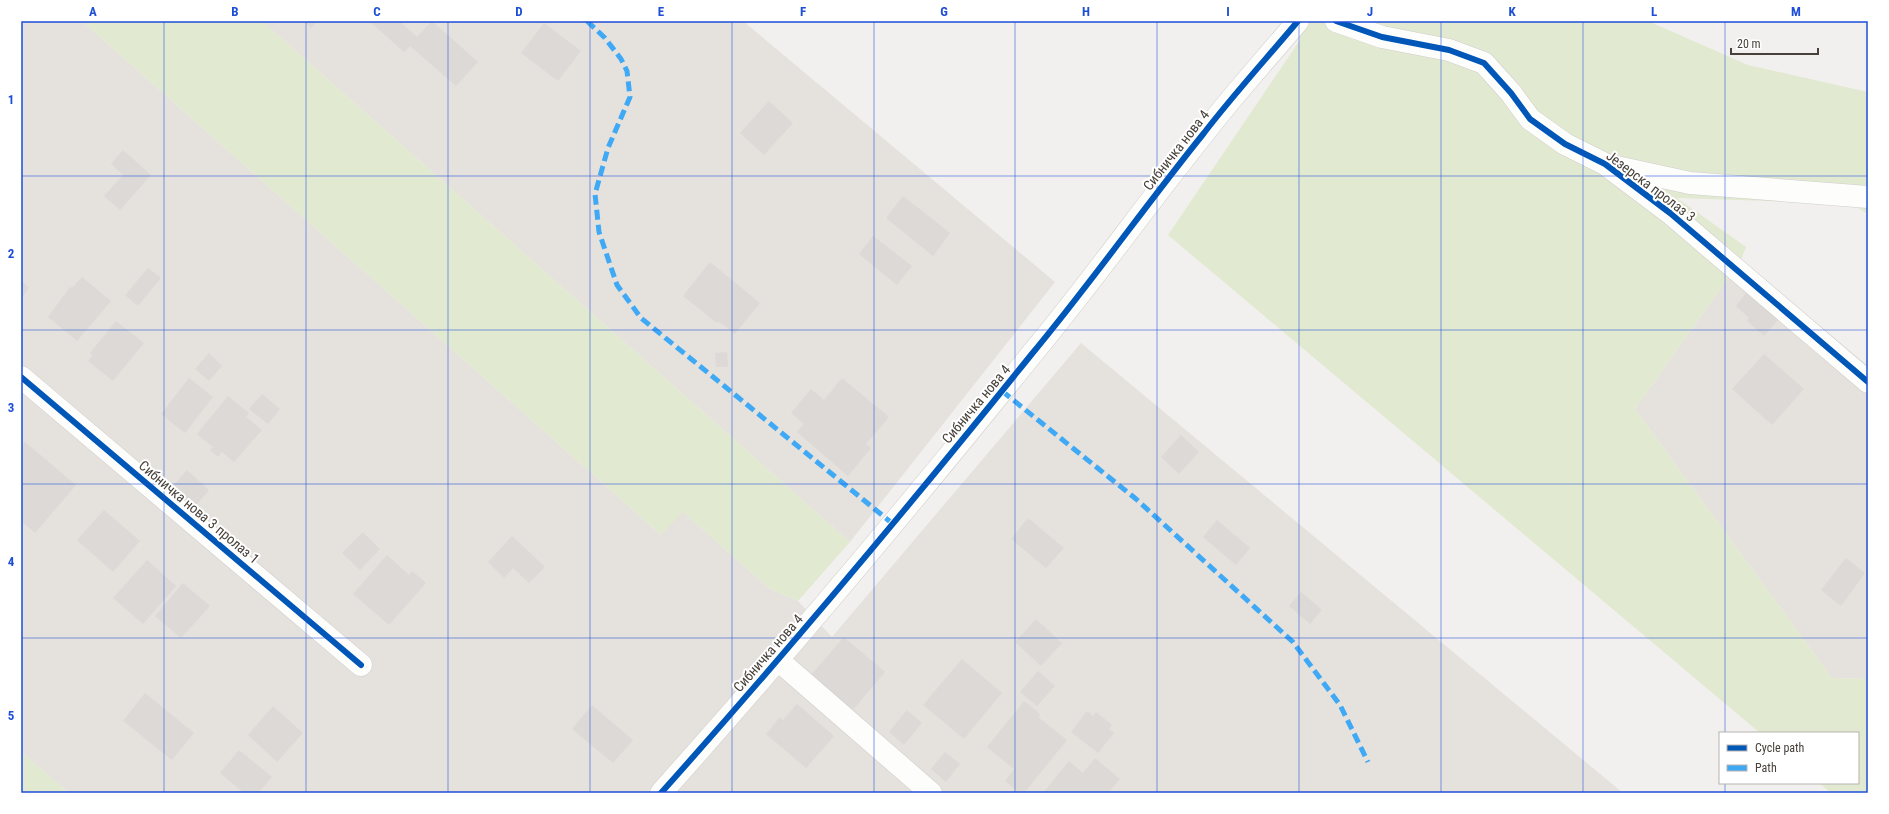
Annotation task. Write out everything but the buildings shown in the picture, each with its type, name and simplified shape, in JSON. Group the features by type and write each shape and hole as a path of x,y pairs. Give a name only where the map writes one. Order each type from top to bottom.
{"street":[{"name":"Сибничка нова 4","path":"661,793 778,660 1033,354 1123,240 1204,132 1298,21"},
{"name":"Језерска пролаз 3","path":"1336,21 1382,37 1449,50 1484,63 1511,93 1530,119 1565,144 1605,164 1670,213 1868,382"},
{"path":"1605,164 1690,183 1868,198"},
{"name":"Сибничка нова 3 пролаз 1","path":"21,377 361,665"},
{"path":"778,660 931,793"}],"shaded area":[{"path":"21,21 82,21 661,535 682,511 770,589 798,601 832,637 1081,343 1623,793 69,793 21,752"},
{"path":"262,21 743,21 1055,282 850,542"},
{"path":"1741,260 1868,366 1868,679 1832,678 1635,409"}],"green space":[{"path":"82,21 262,21 850,542 798,601 770,589 683,512 661,535"},
{"path":"1298,21 1648,21 1748,65 1868,92 1868,214 1851,204 1677,198 1746,247 1741,260 1635,409 1832,678 1868,679 1868,793 1831,793 1820,784 1859,784 1859,732 1759,732 1168,235 1300,40"},
{"path":"21,752 69,793 21,793"}],"marked path":[{"path":"587,21 605,38 621,59 627,71 630,97 608,148 595,194 599,232 617,285 641,318 893,524"},
{"path":"1002,391 1136,499 1293,642 1340,705 1368,762"}],"cycle path":[{"path":"661,793 849,577 1053,328 1215,119 1298,21"},
{"path":"1336,21 1382,37 1449,50 1484,63 1511,93 1530,119 1565,144 1605,164 1670,213 1868,382"},
{"path":"21,377 361,665"}]}
